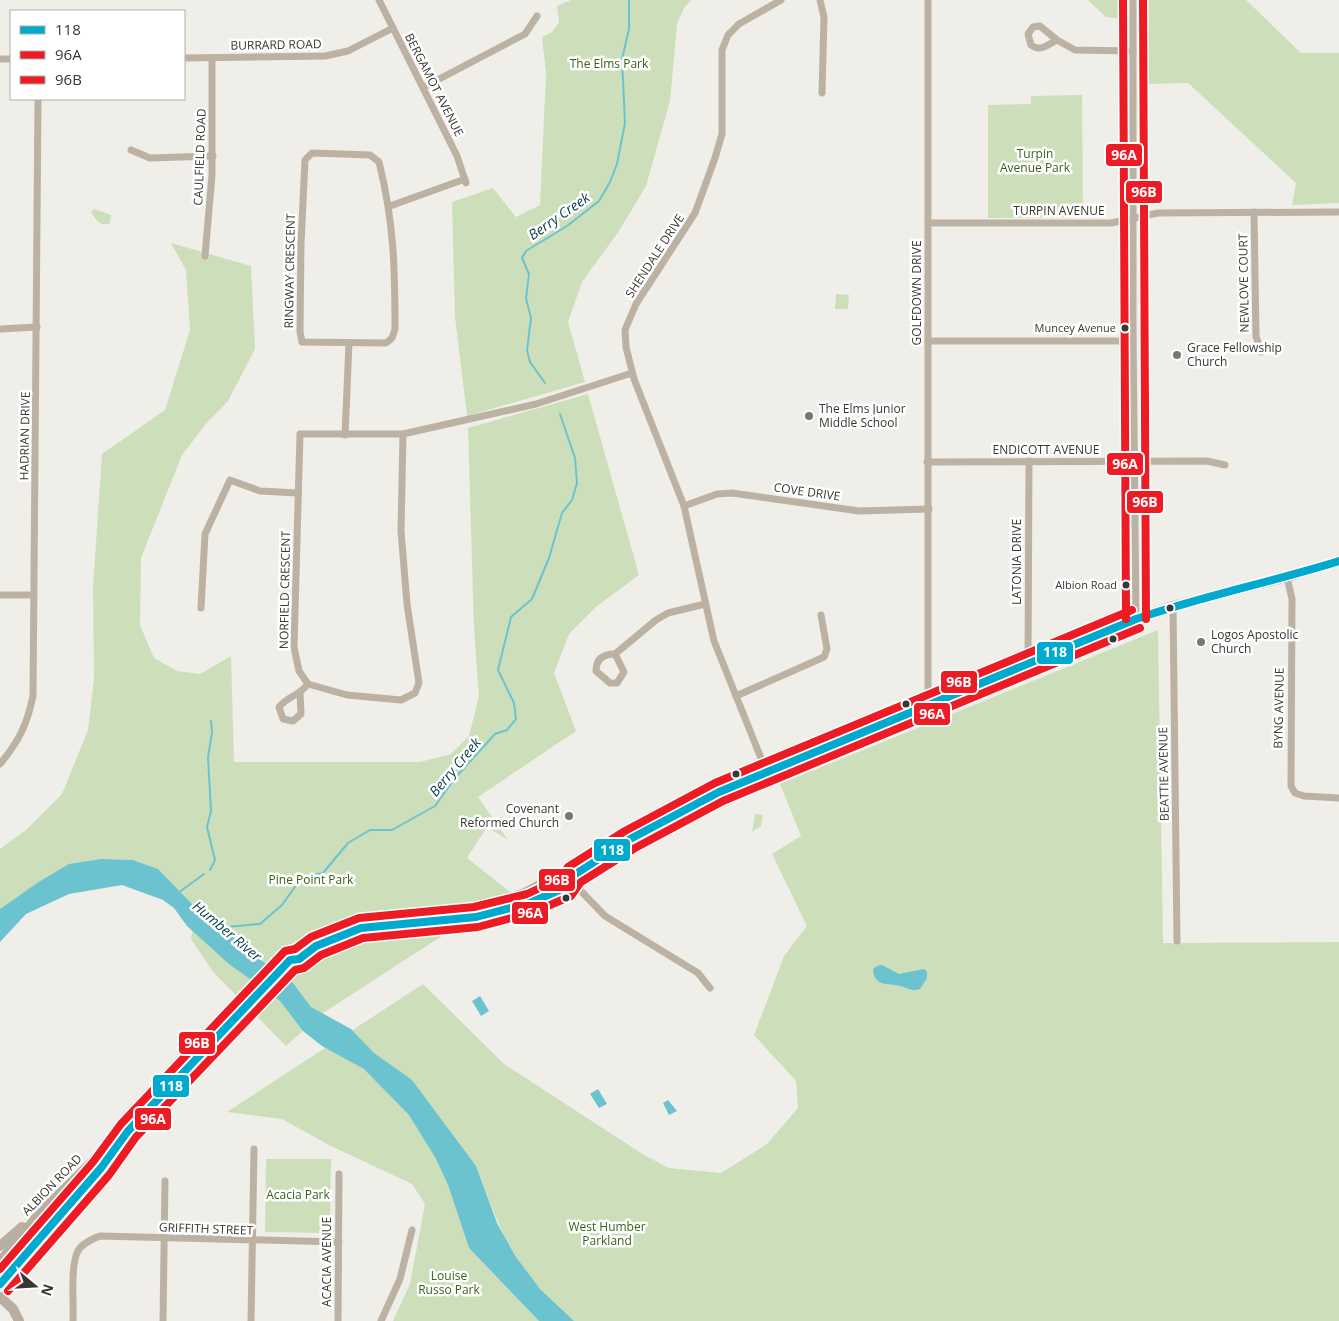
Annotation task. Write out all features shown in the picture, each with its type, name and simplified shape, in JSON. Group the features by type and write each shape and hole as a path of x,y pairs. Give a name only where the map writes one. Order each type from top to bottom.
{"main road":[{"name":"ALBION ROAD","path":"0,1262 40,1212 92,1162 128,1131 290,960 299,959 330,940 361,928 476,917 521,906 566,887 574,875 630,839 719,792 1136,619 1173,606 1287,577 1339,561"},
{"name":"ALBION ROAD","path":"0,1284 101,1168 128,1131"},
{"path":"0,1246 40,1212"},
{"path":"0,1297 13,1309 19,1321"}],"street":[{"name":"BERGAMOT AVENUE","path":"379,0 424,87 457,156 466,181 390,206"},
{"name":"SHENDALE DRIVE","path":"767,773 714,640 684,506 632,373 626,347 625,330 636,304 695,214 715,158 722,134 722,50 728,35 739,24 781,0"},
{"path":"820,0 824,17 822,92"},
{"name":"GOLFDOWN DRIVE","path":"928,0 928,705"},
{"path":"1133,0 1133,341 1136,619"},
{"path":"424,87 525,34 538,16"},
{"name":"BURRARD ROAD","path":"185,58 325,56 348,51 393,28"},
{"path":"1057,40 1080,51 1134,51"},
{"name":"CAULFIELD ROAD","path":"205,256 213,156 212,58"},
{"name":"HADRIAN DRIVE","path":"0,764 27,725 33,696 38,100"},
{"path":"131,150 150,158 213,156"},
{"name":"RINGWAY CRESCENT","path":"312,153 370,155 379,162 390,206 395,258 395,329 392,338 386,343 349,343 302,342 300,332 300,266 305,160 312,153"},
{"name":"NEWLOVE COURT","path":"1254,212 1256,336 1261,352"},
{"name":"TURPIN AVENUE","path":"928,223 1111,223 1158,213 1339,212"},
{"path":"0,329 37,328"},
{"path":"928,341 1133,341"},
{"path":"346,434 349,343"},
{"name":"NORFIELD CRESCENT","path":"308,684 299,671 294,647 300,434 403,434 536,404 632,373"},
{"path":"300,693 308,684 347,696 401,700 415,693 419,684 407,604 401,532 403,434"},
{"name":"LATONIA DRIVE","path":"1028,664 1029,461"},
{"name":"ENDICOTT AVENUE","path":"927,462 1206,461 1225,465"},
{"path":"202,608 205,534 230,480 260,492 298,493"},
{"name":"COVE DRIVE","path":"684,506 717,494 732,493 859,511 929,509"},
{"name":"BYNG AVENUE","path":"1287,577 1292,599 1291,786 1296,793 1304,796 1339,798"},
{"path":"0,595 34,595"},
{"path":"615,654 624,672 617,684 610,683 596,671 596,663 600,658 608,654 615,654 656,620 668,613 705,604"},
{"name":"BEATTIE AVENUE","path":"1173,606 1177,941"},
{"path":"736,696 824,657 827,649 821,615"},
{"path":"574,875 579,890 605,916 698,973 710,988"},
{"path":"251,1321 254,1149"},
{"name":"ACACIA AVENUE","path":"338,1174 338,1321"},
{"path":"163,1321 166,1181"},
{"path":"381,1321 400,1279 412,1230"},
{"name":"GRIFFITH STREET","path":"73,1321 74,1271 78,1251 84,1244 100,1236 252,1242 339,1242"}],"green space":[{"name":"The Elms Park","path":"571,0 691,0 684,8 677,24 670,101 646,186 619,231 582,282 568,322 585,382 467,416 455,317 452,202 493,188 516,217 540,205 546,74 542,37 552,32 559,23 557,6"},
{"path":"1088,0 1122,0 1122,19 1106,17"},
{"path":"1145,0 1246,0 1301,53 1339,53 1339,203 1292,205 1296,183 1188,83 1146,84"},
{"name":"Turpin Avenue Park","path":"1082,95 1083,217 988,218 988,105 1031,104 1031,96"},
{"path":"94,209 111,215 110,223 103,224 98,222 91,212"},
{"name":"Pine Point Park","path":"171,243 251,266 255,349 228,401 205,425 182,455 141,558 140,625 154,658 177,671 200,674 231,656 234,762 420,762 451,754 469,736 479,696 474,629 468,428 588,394 639,575 597,606 569,634 554,673 576,731 478,797 508,840 487,827 467,858 510,892 323,1013 286,1046 213,972 191,939 197,909 158,869 133,860 102,859 37,883 0,909 0,849 27,829 62,794 88,730 94,679 93,588 102,454 165,410 190,330 186,270"},
{"path":"836,294 849,295 848,309 835,309"},
{"path":"1158,630 1163,943 1339,942 1339,1321 574,1321 540,1289 519,1261 495,1215 476,1166 435,1157 448,1185 469,1248 539,1321 393,1321 410,1284 425,1204 412,1184 329,1145 282,1119 227,1112 423,984 504,1064 644,1155 669,1168 721,1173 767,1144 798,1108 796,1081 754,1035 784,956 807,926 772,854 801,836 780,784"},
{"path":"755,814 763,815 761,826 752,832"},
{"name":"Acacia Park","path":"266,1159 331,1159 330,1233 265,1232"}],"water":[{"name":"Humber River","path":"102,859 133,860 158,869 197,909 229,927 254,956 289,978 311,1007 351,1029 374,1053 412,1080 476,1166 497,1223 516,1257 540,1289 574,1321 539,1321 469,1248 448,1185 435,1157 409,1115 364,1069 322,1046 303,1031 280,1001 229,964 187,926 174,908 163,900 122,885 69,894 26,914 0,942 0,909 37,883 69,864"},
{"path":"882,965 899,974 924,969 927,972 927,978 920,989 917,990 882,983 876,979 873,969"},
{"path":"480,996 489,1011 481,1016 472,1001"},
{"path":"598,1089 607,1104 599,1108 590,1094"},
{"path":"668,1100 677,1111 669,1115 663,1103"}],"waterway":[{"name":"Berry Creek","path":"545,383 530,362 527,350 531,318 526,298 529,274 522,258 526,251 567,226 599,201 610,182 617,164 625,123 622,59 629,29 629,0"},
{"name":"Berry Creek","path":"227,927 260,924 282,905 297,884 313,875 323,873 348,843 370,830 392,830 435,806 455,778 495,734 507,730 516,719 514,703 498,670 511,617 532,599 549,558 562,513 572,500 577,483 575,458 560,414"},
{"path":"210,870 215,860 207,827 211,811 208,757 212,732 211,721"},
{"path":"178,893 204,874"}],"transit line":[{"name":"96A","path":"1123,0 1126,619"},
{"name":"96B","path":"1143,0 1146,619"},
{"name":"118","path":"0,1284 101,1168 128,1131 290,960 299,959 316,946 361,928 476,917 530,903 566,887 574,875 630,839 719,792 1136,619 1186,603 1339,561"},
{"name":"96B","path":"0,1269 93,1162 121,1124 285,951 295,949 311,937 359,918 474,907 527,894 559,879 568,867 625,831 715,783 1132,610"},
{"name":"96A","path":"8,1291 109,1175 136,1137 295,970 304,968 321,955 363,938 478,927 534,912 571,896 581,882 635,848 723,801 1140,628"}],"place":[{"name":"Muncey Avenue","path":"1125,328"},
{"name":"Grace Fellowship Church","path":"1177,355"},
{"name":"The Elms Junior Middle School","path":"809,416"},
{"name":"Albion Road","path":"1126,585"},
{"name":"Logos Apostolic Church","path":"1201,642"},
{"name":"Covenant Reformed Church","path":"569,816"}],"park label":[{"name":"West Humber Parkland","path":"607,1234"},
{"name":"Louise Russo Park","path":"449,1283"}]}
